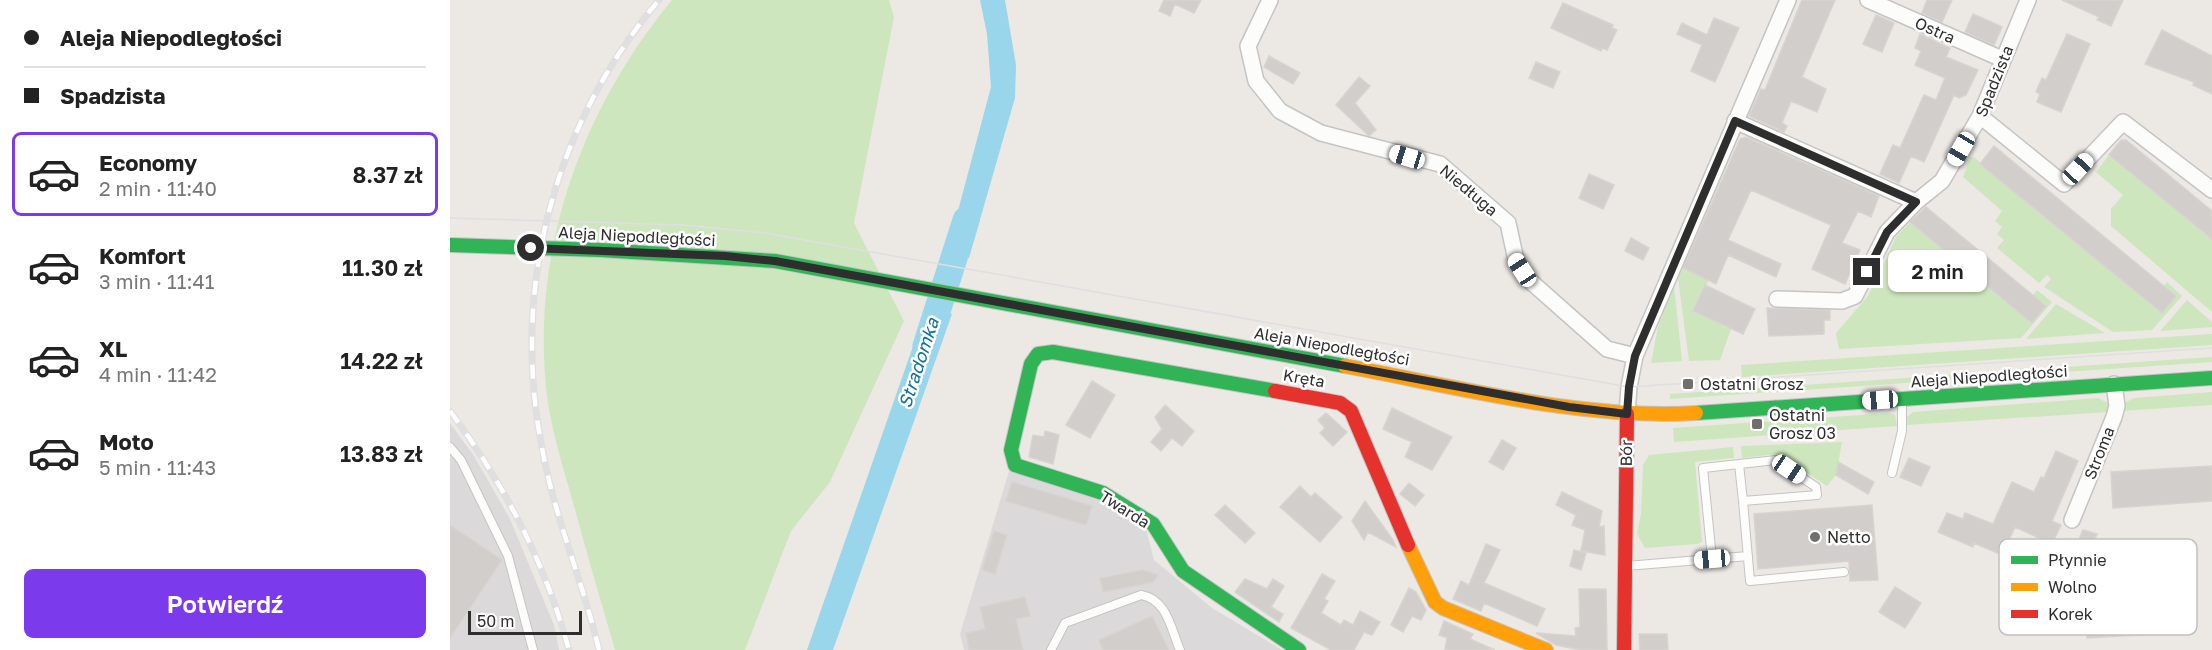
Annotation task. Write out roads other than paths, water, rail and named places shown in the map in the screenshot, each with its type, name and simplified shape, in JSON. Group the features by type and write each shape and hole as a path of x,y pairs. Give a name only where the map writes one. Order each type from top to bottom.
{"street":[{"name":"Niedługa","path":"1270,0 1248,46 1256,81 1280,111 1322,133 1440,164 1508,223 1516,260 1529,280 1607,350 1635,356"},
{"name":"Bór","path":"1624,650 1627,414 1635,356 1788,0"},
{"name":"Ostra","path":"1868,0 2002,59"},
{"name":"Spadzista","path":"1777,299 1842,301 1855,296 1887,232 1916,202 1942,181 1980,116 2028,0"},
{"path":"1980,116 2064,184 2123,122 2212,190"},
{"path":"1735,121 1916,202"},
{"name":"Aleja Niepodległości","path":"450,244 745,258 876,279 1569,407 1627,414 1676,414 2212,378"},
{"name":"Kręta","path":"1015,465 1011,450 1031,364 1038,354 1046,352 1331,400 1351,411 1424,582 1435,602 1443,608 1546,650"},
{"name":"Stroma","path":"2072,520 2114,417 2117,406 2114,384"},
{"name":"Twarda","path":"1015,465 1103,493 1153,524 1183,571 1299,650"}],"lane":[{"path":"1892,473 1902,431 1902,398"},
{"path":"450,447 461,460 508,556 533,650"},
{"path":"1712,559 1703,468 1776,460 1816,487 1817,495 1743,501"},
{"path":"1739,464 1750,581 1844,572"},
{"path":"1624,566 1748,556"},
{"path":"1051,650 1065,623 1141,595 1150,596 1162,605 1180,650"}],"water":[{"path":"980,0 1005,0 1016,65 1015,98 969,258 947,252 991,87 987,34"},
{"path":"926,309 952,314 833,650 807,650"}],"waterway":[{"name":"Stradomka","path":"926,346 966,220"}],"tram line":[{"path":"450,218 683,225 765,233 1629,387 2212,348"}],"railway":[{"path":"599,650 549,483 544,458 534,397 532,336 537,275 548,216 566,158 591,103 622,50 659,0"},
{"path":"450,411 488,467 521,525 548,586 569,650"}],"place":[{"name":"Ostatni Grosz","path":"1688,384"},
{"name":"Ostatni Grosz 03","path":"1757,424"},
{"name":"Netto","path":"1815,537"}]}
